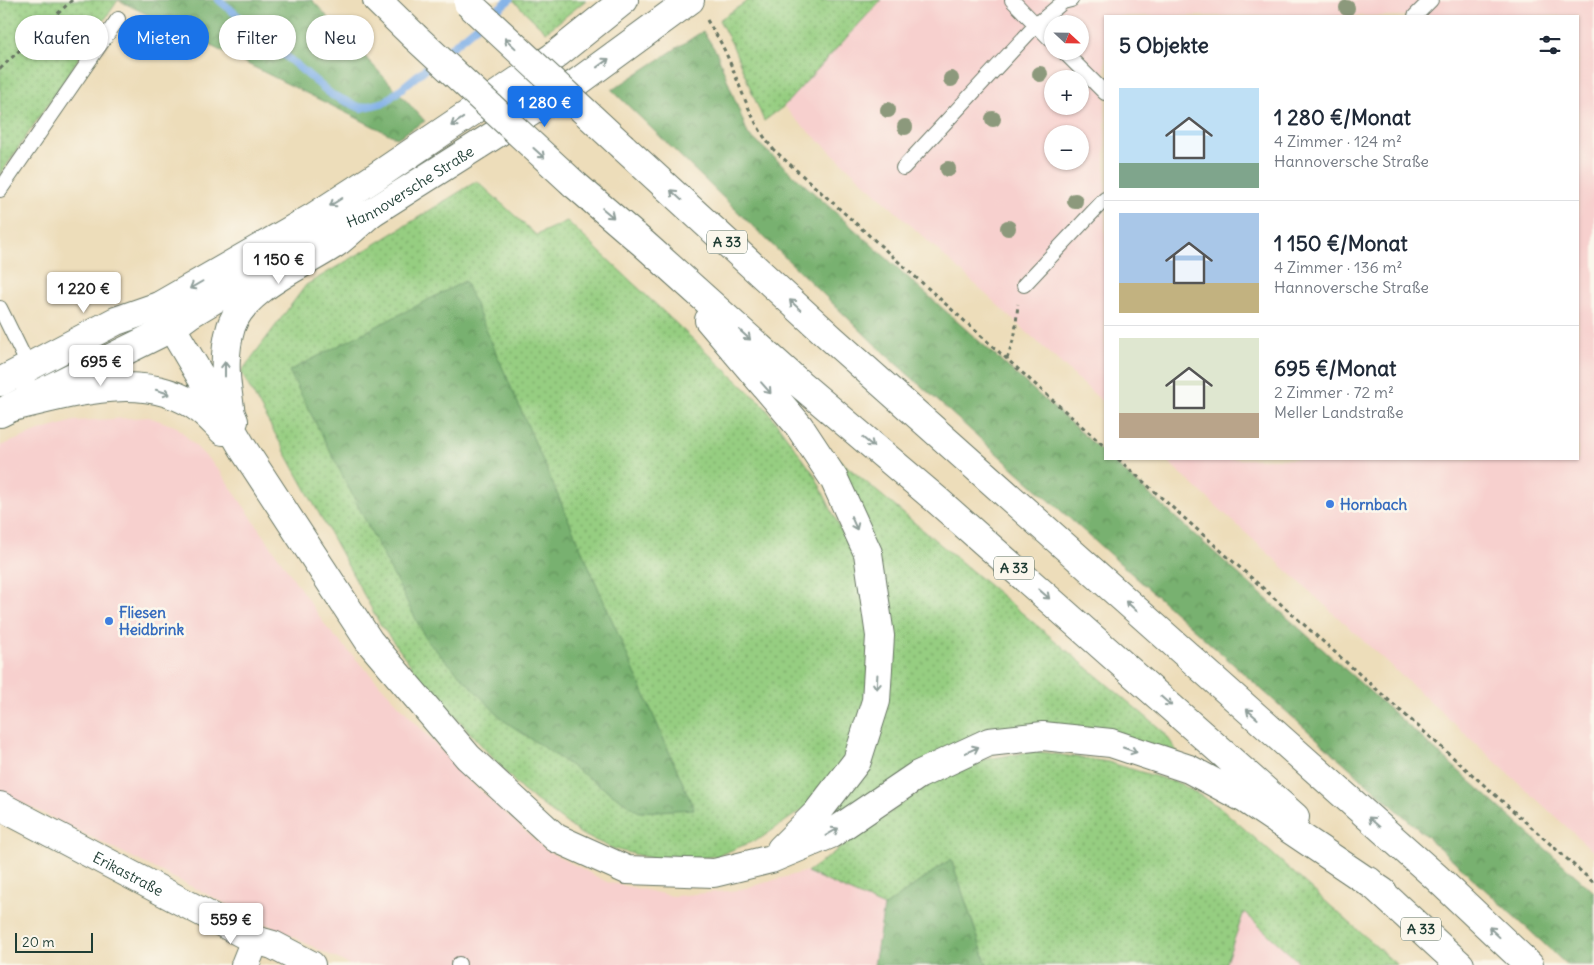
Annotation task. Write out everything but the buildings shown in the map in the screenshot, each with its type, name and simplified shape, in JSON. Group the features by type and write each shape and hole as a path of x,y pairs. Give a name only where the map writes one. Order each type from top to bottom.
{"main road":[{"name":"A 33","path":"377,0 573,183 800,384 938,501 1383,892 1460,965"},
{"name":"Hannoversche Straße","path":"165,317 553,57 624,0"},
{"name":"A 33","path":"466,2 831,338 1436,877 1529,965"},
{"name":"Hannoversche Straße","path":"165,317 190,314 333,228 371,214 696,7"},
{"path":"244,450 231,414 225,378 226,350 232,325 246,302 267,285 339,241 371,214"},
{"path":"644,244 799,426 834,479 868,554 880,636 876,701 857,761 817,813 771,859"},
{"path":"0,382 116,321 165,317"},
{"path":"6,410 165,317"},
{"path":"165,317 244,450 369,641 468,757 556,838 627,870 714,873 771,859 830,834 918,775 989,742 1043,736 1111,743 1188,769 1245,799 1383,892"},
{"path":"6,410 84,391 132,387 150,388 177,396 200,409 244,450"},
{"name":"Erikastraße","path":"0,806 250,953 273,945 311,965"}],"lane":[{"path":"1012,0 1044,33"},
{"path":"903,168 1036,25 1063,2 1071,0"},
{"path":"1416,15 1431,0"},
{"path":"0,190 118,19"},
{"path":"1072,60 1104,92"},
{"path":"1024,285 1104,200"},
{"path":"0,308 29,367 27,388 6,410"}],"path":[{"path":"0,70 72,0"},
{"path":"696,7 722,45 755,124 774,150 1104,446"},
{"path":"1007,360 1015,334 1018,301 1024,285"},
{"path":"1119,460 1594,884"}],"shaded area":[{"path":"771,0 1594,0 1594,852 1166,460 1579,460 1579,15 1104,15 1104,403 793,117 732,44"},
{"path":"149,417 177,427 219,470 328,629 467,778 546,850 607,882 673,896 738,890 807,871 884,907 874,965 350,965 0,792 0,446 39,431 74,421"},
{"path":"1244,912 1302,965 1225,965"}],"green space":[{"path":"0,0 118,0 108,15 15,15 15,60 78,60 0,175 0,118 2,116 0,114"},
{"path":"118,0 312,0 326,15 306,15 306,60 368,60 425,121 397,138 239,60 296,60 296,15 219,15 219,50 209,45 209,15 148,15"},
{"path":"513,0 586,0 546,32"},
{"path":"749,0 881,0 783,107 764,121 732,44 719,20"},
{"path":"703,31 717,53 748,134 1104,453 1104,460 1111,460 1594,892 1594,965 1567,965 1453,860 884,353 612,90"},
{"path":"477,181 536,235 567,221 764,406 814,474 855,559 871,632 868,696 848,756 812,803 761,838 717,856 666,862 614,849 581,834 522,790 421,679 380,624 241,372 306,285"},
{"path":"465,281 694,809 639,812 503,720 427,641 289,371"},
{"path":"799,426 1164,732 1189,769 1111,743 989,742 831,834 817,813 876,701 868,553"},
{"path":"1035,751 1108,762 1181,784 1221,808 1397,965 1302,965 1244,912 1225,965 987,965 951,859 884,907 807,872 935,780 982,760"},
{"path":"951,859 987,965 874,965 884,907"}],"waterway":[{"path":"219,0 332,95 361,108 385,102 509,0"}],"place":[{"name":"Hornbach","path":"1330,504"},
{"name":"Fliesen Heidbrink","path":"109,621"}]}
